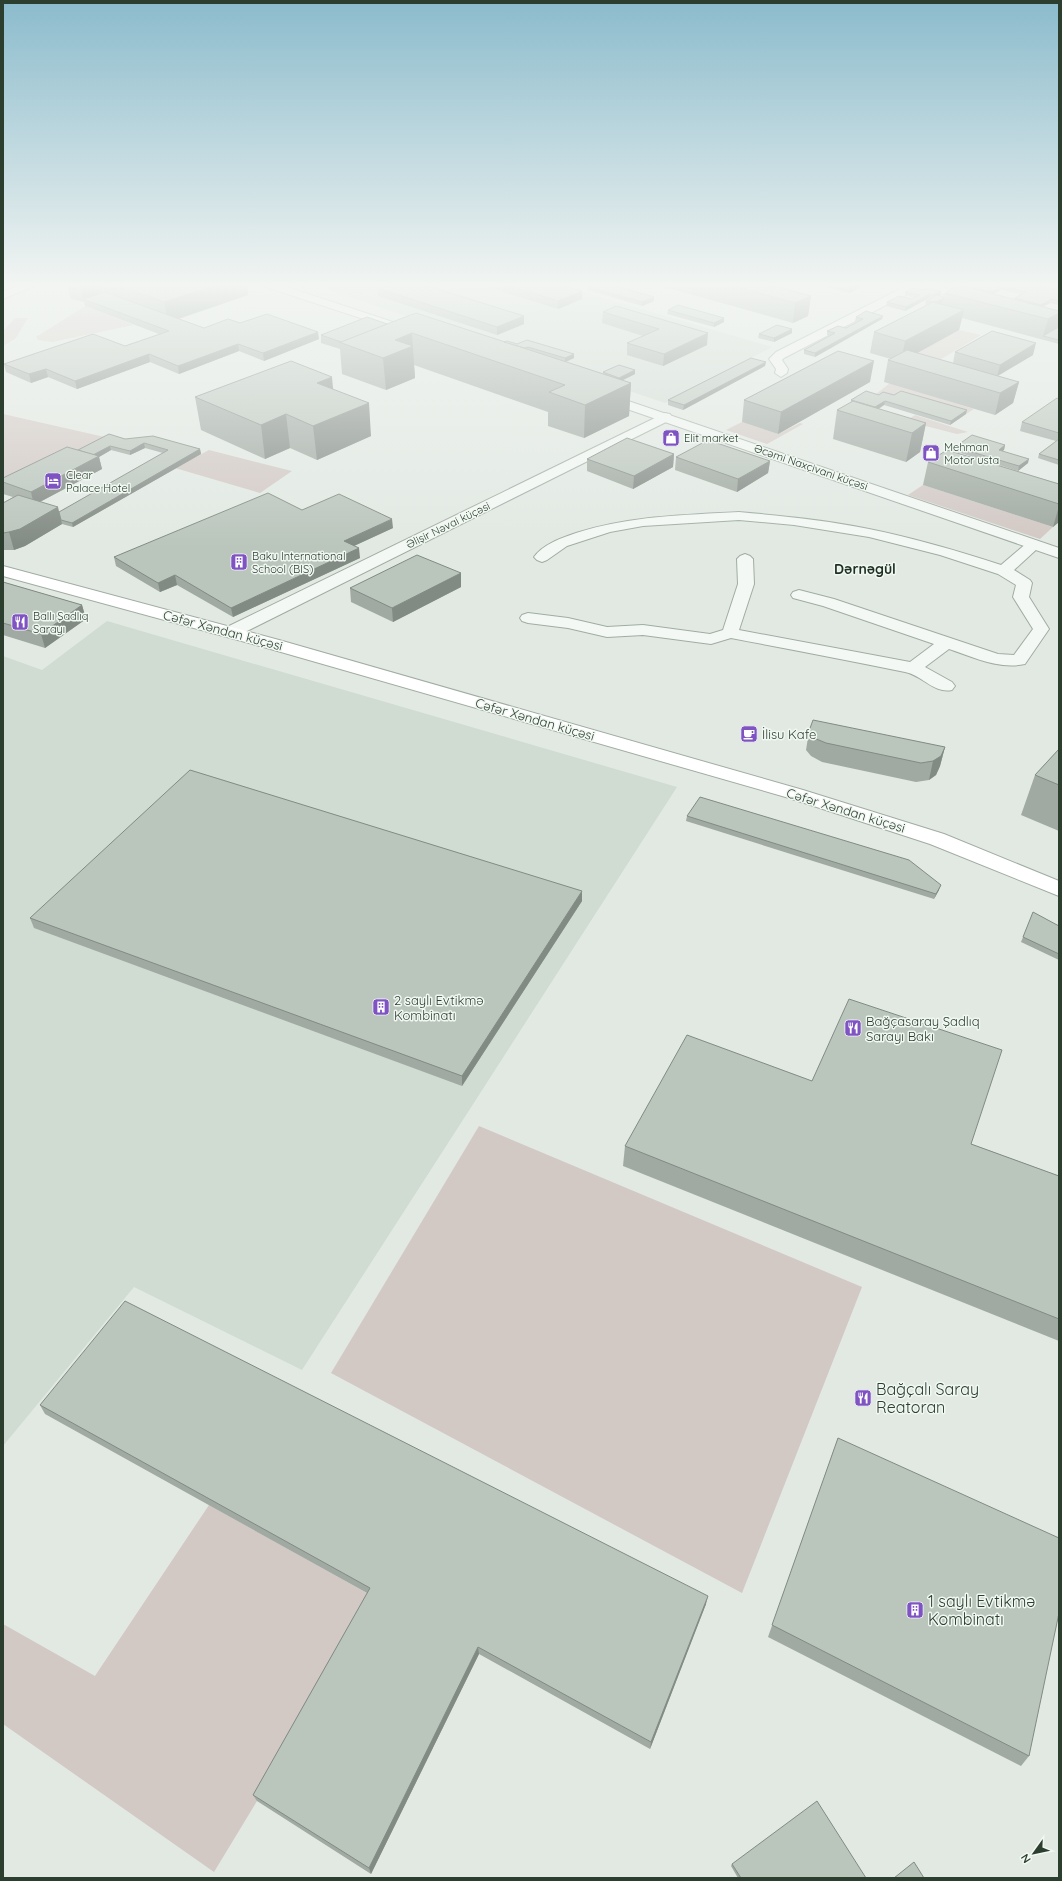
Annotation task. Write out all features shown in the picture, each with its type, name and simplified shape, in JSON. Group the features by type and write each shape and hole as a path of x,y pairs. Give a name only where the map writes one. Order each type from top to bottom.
{"main road":[{"name":"Cəfər Xəndan küçəsi","path":"3,571 231,632 894,824 937,839 1059,890"}],"street":[{"name":"Əcəmi Naxçivani küçəsi","path":"592,393 1059,553"},
{"name":"Əlişir Nəvai küçəsi","path":"231,632 665,417"},
{"path":"542,557 562,543 607,528 643,522 739,516 794,520 868,533 945,552 1004,572 1024,583 1021,597 1041,629 1019,660 996,660 828,602 799,595"},
{"path":"1004,572 1033,545"},
{"path":"730,633 746,584 745,559"},
{"path":"528,618 568,623 607,632 642,630 711,639 730,633 913,668 946,686"},
{"path":"913,668 947,642"}],"shaded area":[{"path":"572,372 725,372 665,403"},
{"path":"890,383 974,409 966,414 876,394"},
{"path":"3,414 109,438 3,493"},
{"path":"915,415 968,432 957,434 906,421"},
{"path":"742,422 778,434 800,423 803,424 767,444 726,430"},
{"path":"209,450 292,471 260,493 175,468"},
{"path":"923,485 1053,527 1040,539 908,495"},
{"path":"107,621 677,787 302,1370 134,1287 3,1446 3,656 42,670"},
{"path":"479,1126 862,1287 742,1593 331,1373"},
{"path":"209,1505 372,1596 257,1801 214,1872 3,1724 3,1624 95,1676"}],"building":[{"path":"23,372 37,372 29,374"},
{"path":"53,372 100,372 75,381"},
{"path":"262,372 319,372 332,377 317,383 369,403 313,426 286,414 261,425 195,397"},
{"path":"526,372 597,372 631,383 585,405 549,392 565,385"},
{"path":"604,372 631,372 619,378"},
{"path":"724,372 747,372 684,405 668,400"},
{"path":"798,372 854,372 781,412 744,400"},
{"path":"928,372 983,372 1019,382 1000,393"},
{"path":"866,391 879,395 883,392 894,395 901,391 967,410 951,421 885,401 875,407 851,400"},
{"path":"1057,398 1059,399 1059,433 1022,422"},
{"path":"853,401 926,423 912,433 837,410"},
{"path":"109,434 125,439 153,436 200,449 72,523 61,520 59,512 168,450 144,443 130,451 110,446 93,455 78,450"},
{"path":"972,435 1005,445 999,450 1029,459 1019,466 955,447"},
{"path":"627,438 674,454 634,476 587,459"},
{"path":"1059,439 1059,460 1039,454"},
{"path":"708,440 770,461 738,479 676,457"},
{"path":"67,447 99,456 31,492 3,482 3,478"},
{"path":"947,450 1059,484 1059,504 928,462"},
{"name":"Baku International School (BIS)","path":"268,493 302,510 339,494 392,519 344,541 359,548 231,608 175,575 158,583 114,557"},
{"path":"18,495 58,507 20,529 3,533 3,503"},
{"path":"417,555 461,573 392,608 350,588"},
{"path":"3,582 82,605 41,634 3,623"},
{"path":"813,720 945,747 941,756 933,761 921,763 826,743 814,738 809,731"},
{"path":"1059,749 1059,785 1035,775"},
{"name":"2 saylı Evtikmə Kombinatı","path":"190,770 582,891 462,1076 30,918"},
{"path":"700,797 909,860 941,885 936,894 687,816"},
{"path":"1033,912 1059,926 1059,954 1023,937"},
{"path":"849,999 1002,1050 971,1144 1059,1176 1059,1319 625,1146 687,1035 812,1081"},
{"path":"125,1301 708,1596 651,1742 478,1647 369,1868 253,1795 370,1588 40,1405"},
{"name":"1 saylı Evtikmə Kombinatı","path":"838,1438 1059,1538 1059,1613 1029,1756 772,1625"},
{"path":"817,1801 866,1878 741,1878 732,1864"},
{"path":"914,1862 924,1878 894,1878"}],"place":[{"name":"Elit market","path":"671,438"},
{"name":"Mehman Motor usta","path":"931,453"},
{"name":"Clear Palace Hotel","path":"53,481"},
{"name":"Baku International School (BIS)","path":"239,562"},
{"name":"Ballı Şadlıq Sarayı","path":"20,622"},
{"name":"İlisu Kafe","path":"749,734"},
{"name":"2 saylı Evtikmə Kombinatı","path":"381,1007"},
{"name":"Bağçasaray Şadlıq Sarayı Bakı","path":"853,1028"},
{"name":"Bağçalı Saray Reatoran","path":"863,1398"},
{"name":"1 saylı Evtikmə Kombinatı","path":"915,1610"}],"district":[{"name":"Dərnəgül","path":"865,569"}]}
